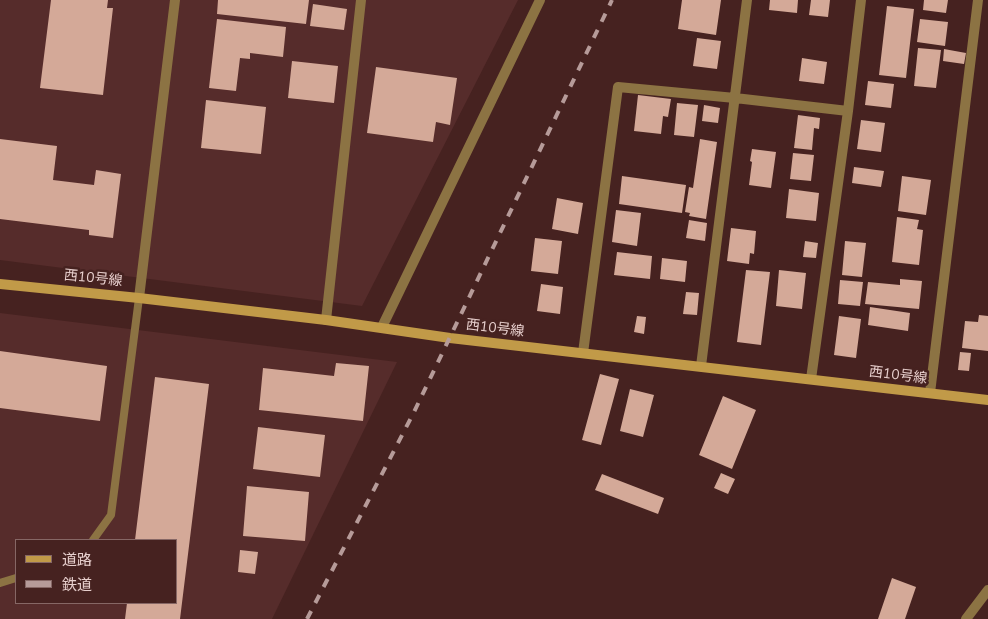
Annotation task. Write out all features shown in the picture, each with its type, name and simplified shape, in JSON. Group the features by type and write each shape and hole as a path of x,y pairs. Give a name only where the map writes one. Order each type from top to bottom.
{"street":[{"path":"140,298 175,0"},
{"path":"326,320 361,0"},
{"path":"382,327 540,0"},
{"path":"701,366 746,0"},
{"path":"811,380 848,111 861,0"},
{"path":"930,393 978,0"},
{"path":"583,353 618,87 848,111"},
{"name":"西10号線","path":"0,284 140,298 382,327 450,338 988,400"},
{"path":"966,619 988,590"}],"lane":[{"path":"94,539 111,515 140,298"},
{"path":"0,583 15,578"}],"shaded area":[{"path":"0,0 518,0 362,306 0,260"},
{"path":"0,313 397,362 272,619 0,619"}],"building":[{"path":"51,0 108,0 107,8 113,8 103,95 40,88"},
{"path":"218,0 309,0 306,24 217,14"},
{"path":"682,0 721,0 716,35 678,29"},
{"path":"770,0 798,0 797,13 769,10"},
{"path":"811,0 830,0 828,17 809,15"},
{"path":"924,0 948,0 946,13 923,10"},
{"path":"313,4 347,9 344,30 310,26"},
{"path":"887,6 914,9 906,78 879,75"},
{"path":"217,19 286,27 283,57 250,53 250,59 240,58 236,91 209,88"},
{"path":"920,19 948,22 945,46 917,42"},
{"path":"697,38 721,41 717,69 693,66"},
{"path":"918,48 941,50 936,88 914,86"},
{"path":"944,49 966,53 964,64 943,61"},
{"path":"802,58 827,62 824,84 799,81"},
{"path":"292,61 338,66 334,103 288,98"},
{"path":"376,67 457,78 450,125 436,122 433,142 367,133"},
{"path":"868,81 894,84 891,108 865,105"},
{"path":"638,95 671,99 668,117 663,116 661,134 634,131"},
{"path":"206,100 266,107 261,154 201,148"},
{"path":"677,103 698,105 694,137 674,135"},
{"path":"704,105 720,108 718,123 702,121"},
{"path":"798,115 820,118 819,129 814,128 812,150 794,148"},
{"path":"861,120 885,123 881,152 857,149"},
{"path":"0,139 57,146 53,180 94,185 96,170 121,174 113,238 89,235 89,230 0,219"},
{"path":"700,139 717,142 706,219 689,216 690,213 685,212 689,187 693,188"},
{"path":"752,149 776,152 771,188 749,185"},
{"path":"793,153 814,155 811,181 790,179"},
{"path":"854,167 884,171 881,187 852,183"},
{"path":"622,176 686,185 682,213 619,204"},
{"path":"902,176 931,180 926,215 898,211"},
{"path":"789,189 819,193 816,221 786,218"},
{"path":"557,198 583,203 578,234 552,229"},
{"path":"616,210 641,213 637,246 612,242"},
{"path":"897,217 919,220 917,229 923,230 919,265 892,262"},
{"path":"689,220 707,223 705,241 686,238"},
{"path":"731,228 756,231 754,254 750,253 749,264 727,261"},
{"path":"535,238 562,241 558,274 531,271"},
{"path":"805,241 818,243 816,258 803,257"},
{"path":"845,241 866,243 862,277 842,275"},
{"path":"617,252 652,256 650,279 614,275"},
{"path":"662,258 687,261 685,282 660,279"},
{"path":"746,270 770,272 761,345 737,342"},
{"path":"779,270 806,273 802,309 776,306"},
{"path":"900,279 922,281 919,309 865,304 868,282 900,285"},
{"path":"840,280 863,282 860,306 838,304"},
{"path":"541,284 563,287 560,314 537,311"},
{"path":"686,292 699,293 697,315 683,314"},
{"path":"870,307 910,313 908,331 868,325"},
{"path":"979,315 988,316 988,351 962,348 965,321 978,322"},
{"path":"637,316 646,317 644,334 634,332"},
{"path":"839,316 861,319 856,358 834,355"},
{"path":"0,351 107,366 100,421 0,408"},
{"path":"960,352 971,353 969,371 958,370"},
{"path":"336,363 369,366 363,421 259,410 263,368 334,376"},
{"path":"600,374 619,379 601,445 582,440"},
{"path":"155,377 209,384 180,619 125,619 127,604 178,604 178,539 135,539"},
{"path":"630,389 654,395 643,437 620,431"},
{"path":"723,396 756,410 732,469 699,455"},
{"path":"258,427 325,435 320,477 253,469"},
{"path":"721,473 735,479 728,494 714,488"},
{"path":"602,474 664,498 658,514 595,490"},
{"path":"247,486 309,492 305,541 243,536"},
{"path":"240,550 258,552 255,574 238,572"},
{"path":"892,578 916,587 905,619 878,619"}],"railway":[{"path":"307,619 414,412 612,0"}]}
